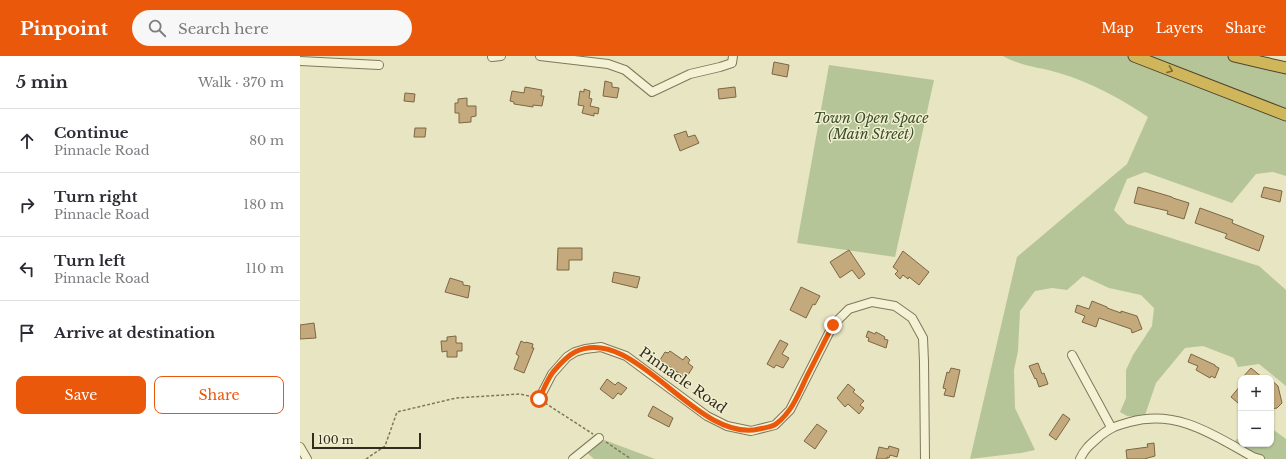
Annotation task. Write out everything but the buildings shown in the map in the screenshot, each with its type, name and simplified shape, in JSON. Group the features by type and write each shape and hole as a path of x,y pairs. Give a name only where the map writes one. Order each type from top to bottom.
{"highway":[{"path":"1134,56 1286,115"},
{"path":"1234,56 1286,68"}],"street":[{"path":"492,57 501,56"},
{"path":"540,56 608,64 625,70 652,92 690,74 732,63 733,56"},
{"path":"300,61 379,66"},
{"name":"Pinnacle Road","path":"539,399 552,374 567,357 575,352 585,349 601,348 626,356 707,416 727,426 751,431 775,425 790,410 833,325 849,309 872,302 895,306 912,318 922,338 924,362 925,459"},
{"path":"1072,355 1111,427"},
{"path":"1080,459 1085,449 1111,427 1144,418 1170,419 1204,430 1253,457 1260,459"},
{"path":"574,459 599,438"},
{"path":"300,447 307,459"}],"path":[{"path":"366,459 385,446 397,412 456,398 520,394 539,399 631,459"}],"green space":[{"path":"1003,56 1234,56 1286,68 1286,176 1273,172 1256,174 1232,203 1145,172 1127,179 1114,210 1127,224 1259,266 1286,290 1286,386 1259,364 1238,367 1234,358 1203,346 1185,348 1156,383 1144,418 1127,416 1120,412 1126,398 1126,370 1133,355 1152,326 1154,308 1141,295 1109,288 1083,276 1067,290 1052,288 1035,291 1020,311 1018,351 1014,370 1015,408 1035,450 970,459 1017,257 1127,164 1148,117 1083,81"},
{"name":"Town Open Space (Main Street)","path":"829,65 934,80 895,257 797,243"},
{"path":"1274,430 1286,439 1286,459 1260,459 1231,444 1238,438 1238,447 1274,447"},
{"path":"599,438 655,459 594,459 584,450"}],"route":[{"path":"539,399 552,374 567,357 575,352 585,349 601,348 626,356 707,416 727,426 751,431 775,425 790,410 833,325"}]}
